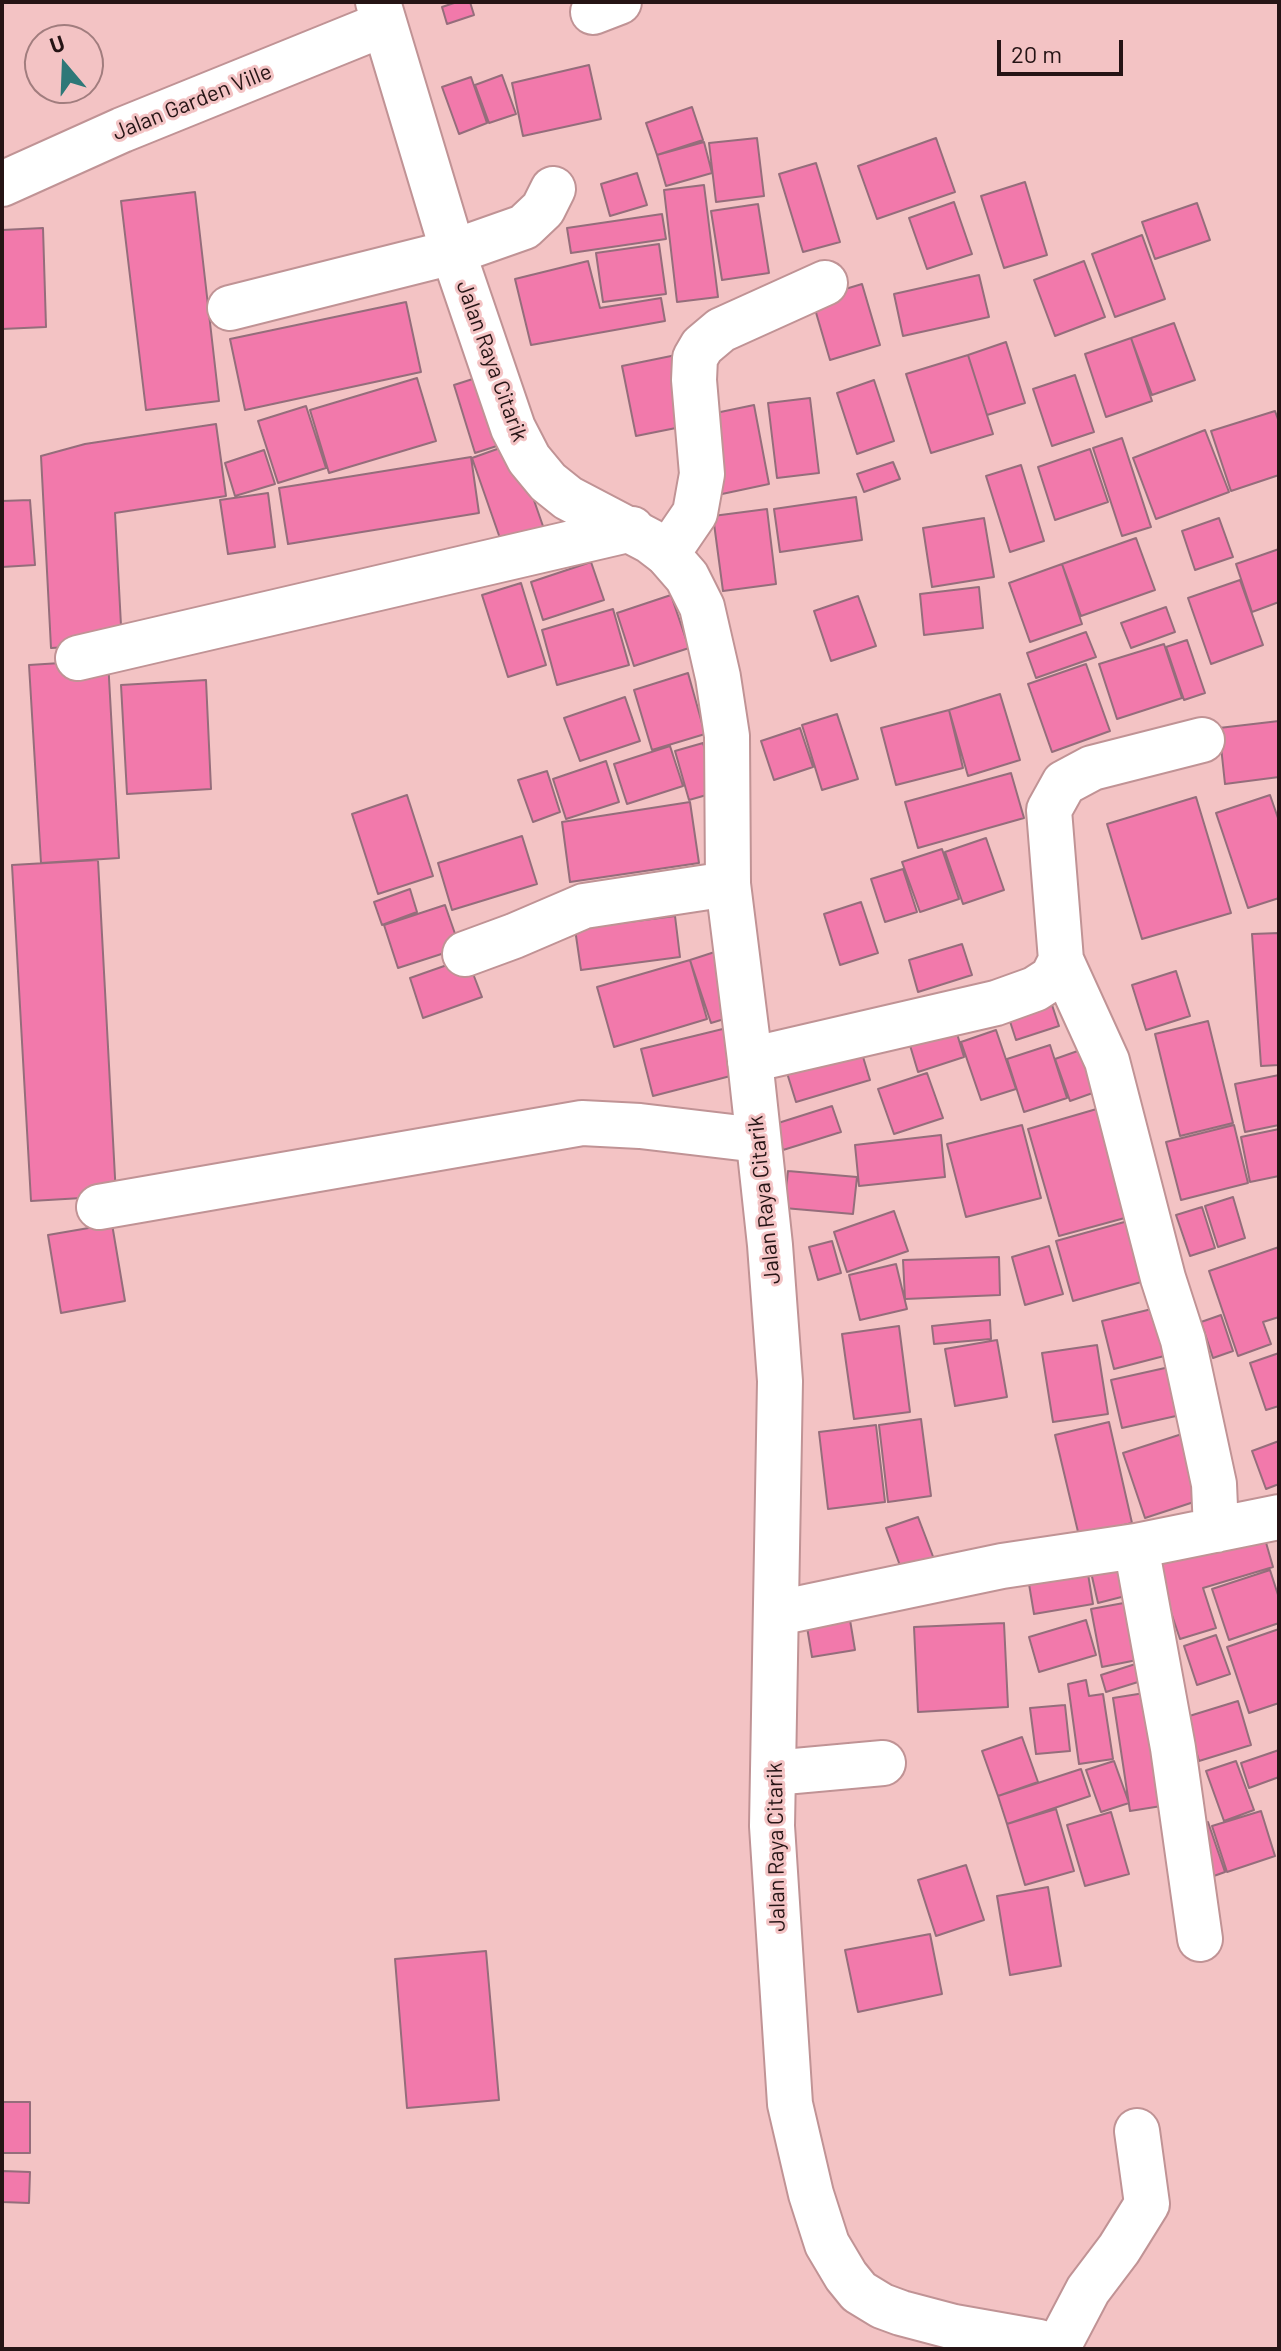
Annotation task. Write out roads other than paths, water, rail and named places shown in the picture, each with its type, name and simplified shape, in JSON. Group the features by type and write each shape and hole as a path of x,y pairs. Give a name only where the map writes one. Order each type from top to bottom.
{"street":[{"name":"Jalan Garden Ville","path":"2,184 381,13"},
{"name":"Jalan Raya Citarik","path":"381,13 453,252 513,428 529,459 548,482 568,498 632,529 667,554 687,577 702,607 718,677 727,736 728,884 770,1245 780,1381 772,1826 790,2104 811,2194 827,2244 859,2292 882,2306 954,2327 1039,2342 1056,2349"},
{"path":"230,308 453,252 524,227 543,209 553,189"},
{"path":"667,554 695,513 702,474 695,358 702,346 721,330 825,283"},
{"path":"78,658 632,529"},
{"path":"1202,740 1092,768 1064,783 1049,810 1061,960 1107,1061 1163,1278 1183,1340 1214,1484 1216,1530"},
{"path":"465,954 584,906 728,884"},
{"path":"750,1060 996,1003 1035,989 1052,978 1061,960"},
{"path":"99,1207 582,1123 640,1126 758,1140"},
{"path":"778,1613 1002,1566 1136,1546 1279,1517"},
{"path":"1136,1546 1173,1748 1200,1939"},
{"path":"773,1773 883,1763"},
{"path":"1056,2349 1088,2290 1147,2204 1137,2131"}]}
